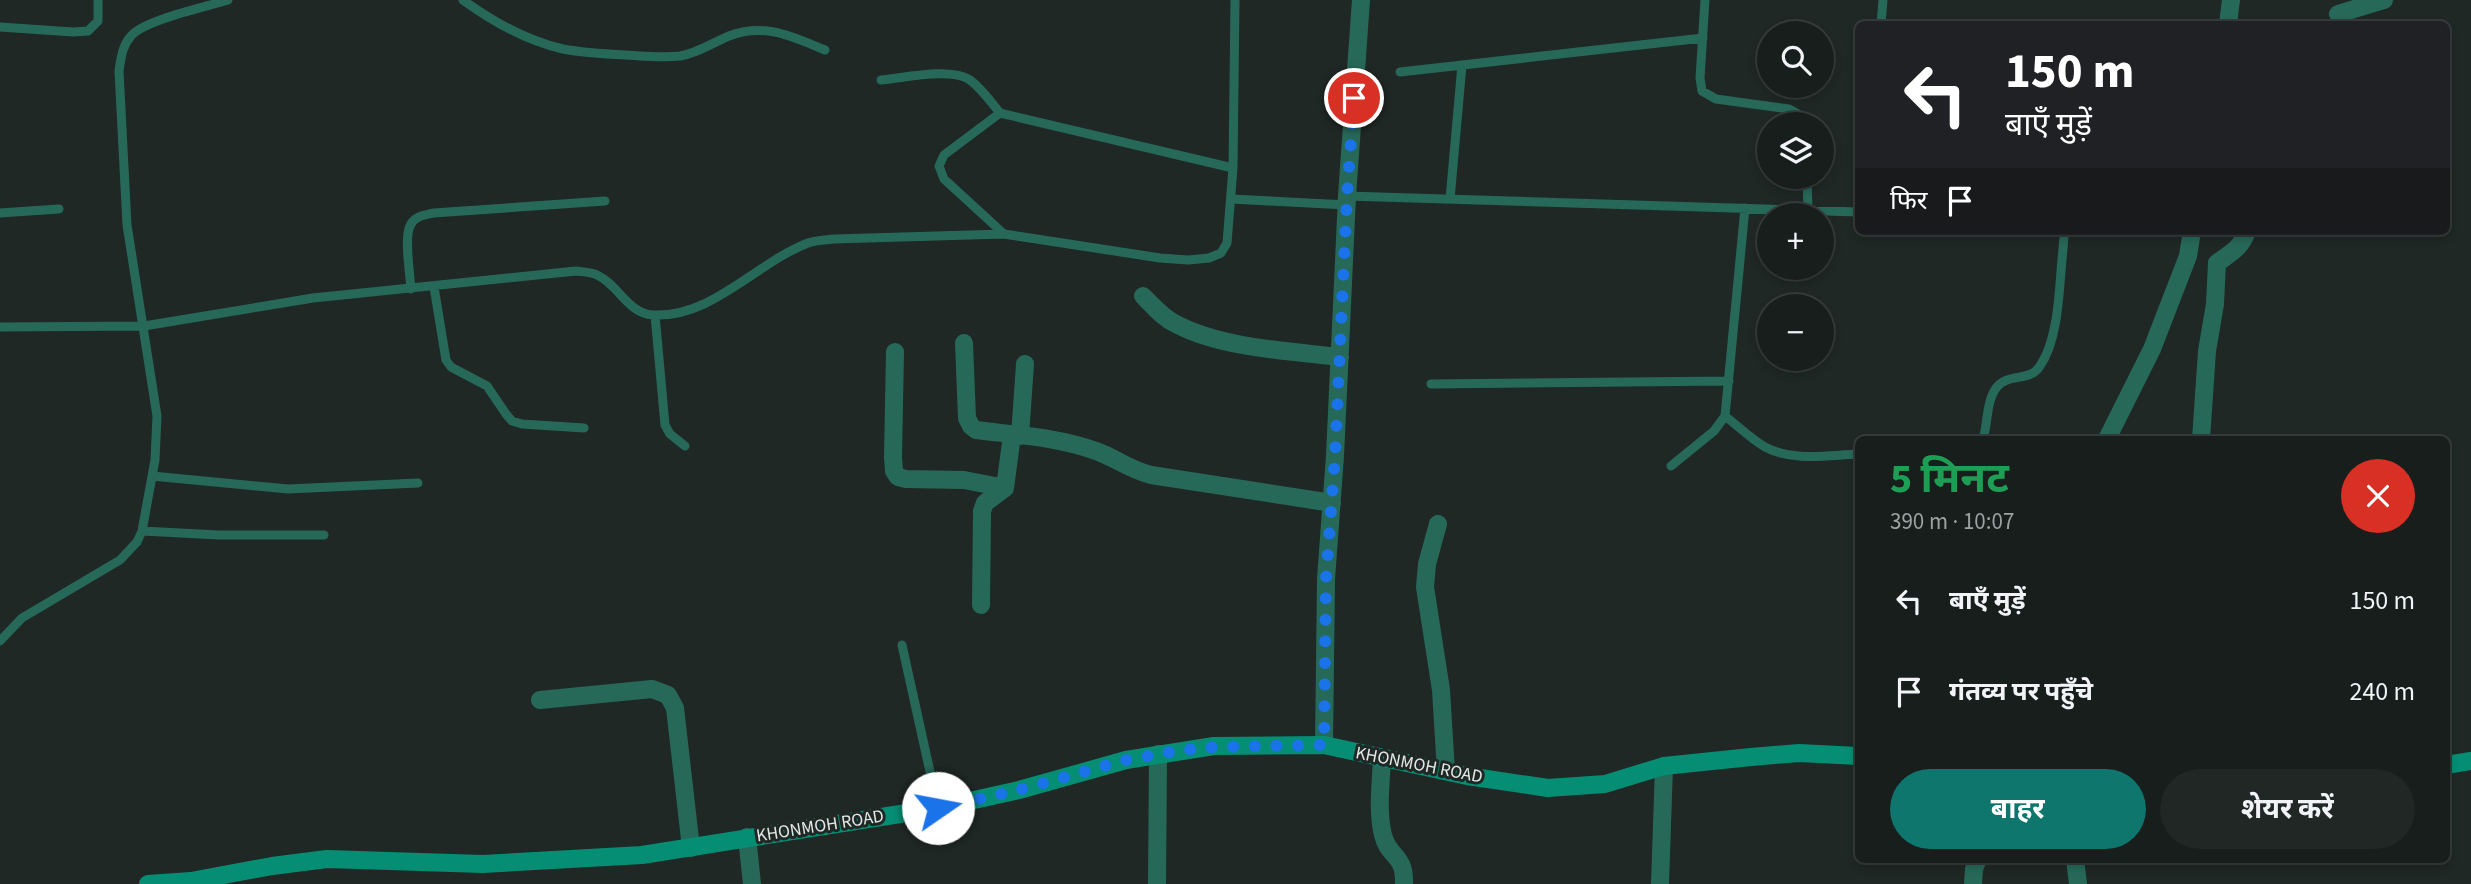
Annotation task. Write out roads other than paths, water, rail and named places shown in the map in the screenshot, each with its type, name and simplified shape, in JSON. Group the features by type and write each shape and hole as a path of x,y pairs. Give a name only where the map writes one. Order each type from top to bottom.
{"main road":[{"name":"KHONMOH ROAD","path":"148,884 191,881 327,859 483,864 577,860 691,848 938,808 1019,790 1126,760 1214,747 1324,745 1446,771 1548,788 1605,785 1664,766 1799,753 1855,756"},
{"path":"2450,764 2471,761"}],"street":[{"path":"1324,745 1326,579 1347,200 1362,0"},
{"path":"2228,21 2231,0"},
{"path":"2338,13 2384,0"},
{"path":"2108,436 2152,349 2188,256 2191,235"},
{"path":"2188,256 2217,262 2237,251 2246,235"},
{"path":"2202,436 2207,351 2215,304 2217,262"},
{"path":"1143,296 1168,319 1190,330 1256,347 1340,357"},
{"path":"964,343 967,418 976,430 1080,446 1099,452 1132,470 1151,475 1332,503"},
{"path":"895,352 893,457 894,471 898,477 964,480 1005,488"},
{"path":"981,605 982,511 985,503 1005,488 1026,364"},
{"path":"1438,524 1425,578 1441,690 1446,771"},
{"path":"540,700 652,689 668,695 675,708 691,848"},
{"path":"1157,884 1158,754"},
{"path":"1382,758 1381,822 1389,849 1401,860 1404,884"},
{"path":"1660,884 1664,766"},
{"path":"747,837 752,884"},
{"path":"1973,884 1973,869 1976,863"},
{"path":"2075,863 2078,884"}],"lane":[{"path":"0,27 88,31 98,21 98,0"},
{"path":"0,640 22,618 120,560 138,542 142,531 152,476 157,416 127,225 119,71 121,52 132,34 148,24 228,0"},
{"path":"463,0 484,15 527,37 582,52 677,56 693,53 731,35 761,29 776,31 825,51"},
{"path":"0,327 144,326 278,302 576,271 595,273 608,281 633,308 644,314 655,315 689,310 787,253 810,242 834,239 1004,234 1160,258 1209,258 1221,253 1227,243 1233,168 1235,0"},
{"path":"1705,0 1700,85 1708,96 1795,112"},
{"path":"1881,21 1883,0"},
{"path":"1400,72 1703,38"},
{"path":"1450,199 1462,65"},
{"path":"881,80 949,73 962,75 972,81 1000,113 1233,168"},
{"path":"1000,113 944,155 939,166 944,179 1004,234"},
{"path":"1231,199 1450,199 1757,208"},
{"path":"411,289 408,235 410,225 419,216 605,201"},
{"path":"1671,466 1714,431 1726,416 1745,208"},
{"path":"0,213 59,209"},
{"path":"1834,211 1855,212"},
{"path":"1984,436 1997,386 2006,380 2034,373 2041,366 2051,342 2064,235"},
{"path":"434,287 443,352 451,367 487,386 512,421 584,428"},
{"path":"655,315 665,425 670,434 685,446"},
{"path":"1431,384 1729,381"},
{"path":"1726,416 1762,446 1777,452 1796,456 1855,454"},
{"path":"152,476 288,489 418,483"},
{"path":"142,531 219,535 324,535"},
{"path":"902,645 938,808"}]}
